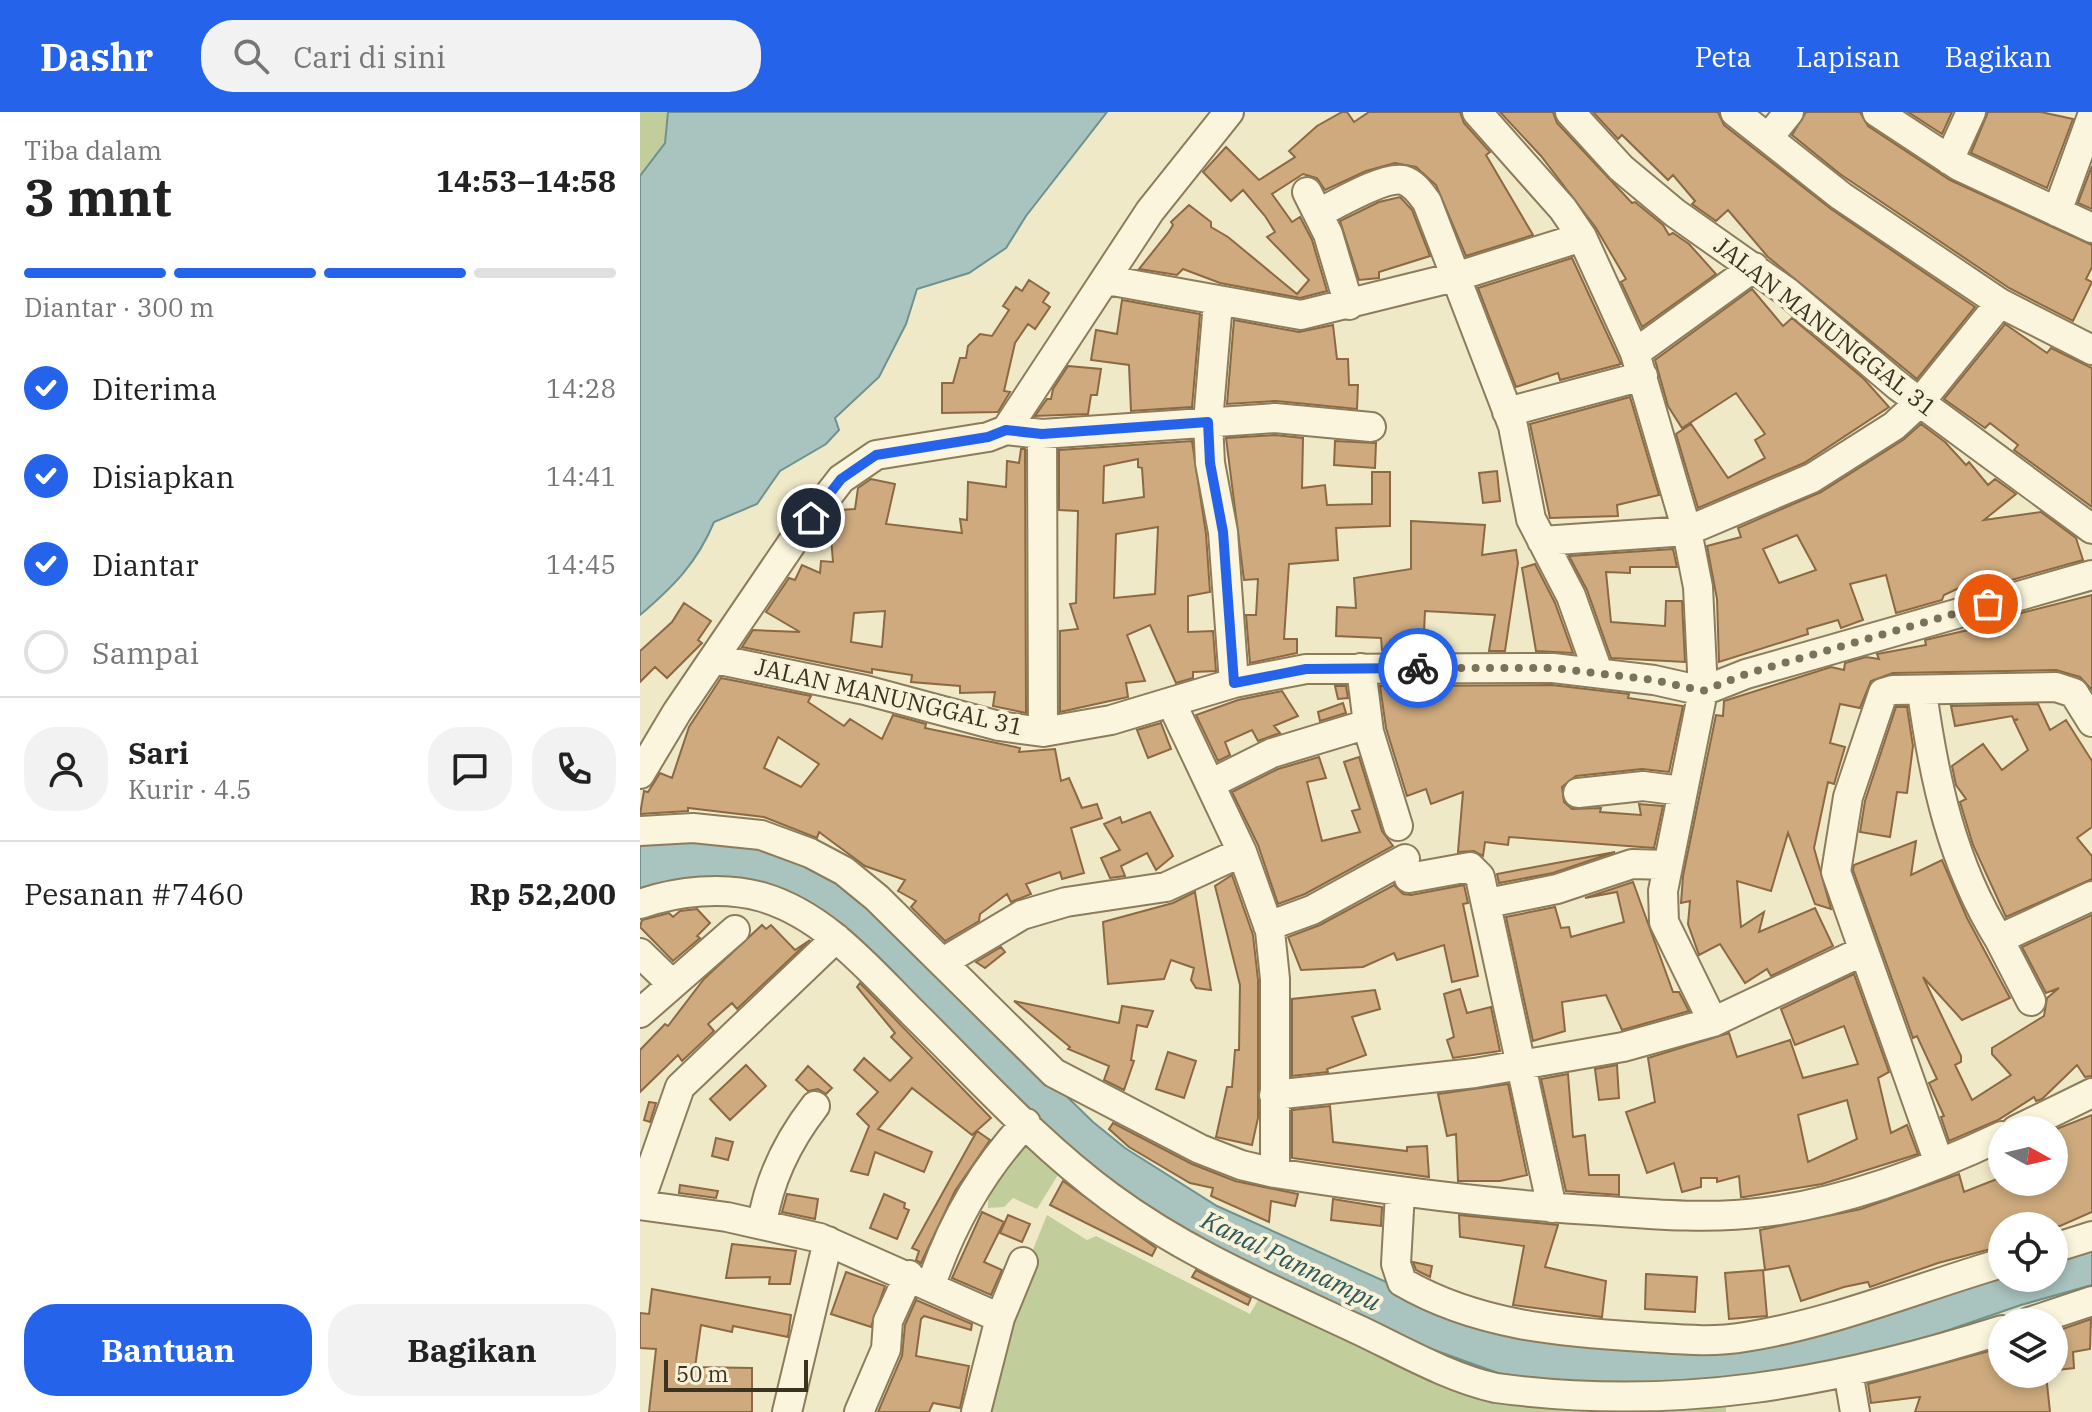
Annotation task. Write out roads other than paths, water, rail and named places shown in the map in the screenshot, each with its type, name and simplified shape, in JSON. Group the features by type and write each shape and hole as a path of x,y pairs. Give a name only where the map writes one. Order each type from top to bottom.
{"street":[{"path":"1006,430 1150,211 1229,112"},
{"path":"1477,112 1563,209 1582,237 1639,365 1687,531 1698,587 1703,691 1663,891 1664,922 1713,1022"},
{"name":"JALAN MANUNGGAL 31","path":"1570,112 1621,168 1675,213 1754,267 1920,402 2092,529"},
{"path":"1735,112 1841,196 2000,303 2092,350"},
{"path":"1769,137 1789,112"},
{"path":"1877,112 1949,160 2092,228"},
{"path":"1949,160 1971,112"},
{"path":"2057,212 2092,116"},
{"path":"1349,305 1313,202 1401,179 1408,182 1431,209 1520,452 1531,519 1576,608 1598,672"},
{"path":"1107,280 1301,315 1455,277 1582,237"},
{"path":"1507,412 1639,365 1754,267"},
{"path":"1218,302 1208,422 1210,463 1223,532 1234,683"},
{"path":"1542,541 1687,531 1764,501 1833,466 1894,426 1920,402 2000,303"},
{"path":"640,774 677,712 796,537 841,479 876,455 988,437 1006,430 1042,434 1275,418 1371,427"},
{"path":"1042,434 1043,732"},
{"path":"1703,691 1746,674 2092,575"},
{"name":"JALAN MANUNGGAL 31","path":"715,659 865,690 999,726 1043,732 1111,720 1234,683 1306,669 1524,667 1598,672 1703,691"},
{"path":"1361,668 1368,724 1398,826"},
{"path":"1939,1163 1861,952 1836,872 1848,797 1883,693 1893,690 1922,692 2056,687 2074,693 2092,722"},
{"path":"1922,692 1934,772 1949,832 2031,1001"},
{"path":"1171,702 1242,852 1268,926 1274,955 1275,1173"},
{"path":"1210,784 1272,753 1368,724"},
{"path":"1578,793 1643,786 1682,791"},
{"path":"640,831 693,828 761,835 810,853 844,871 943,962 1054,1073 1200,1149 1275,1173 1400,1192 1552,1208 1697,1215 1764,1213 1860,1191 1988,1142"},
{"path":"943,962 1022,915 1066,902 1166,887 1242,852"},
{"path":"1488,903 1557,889 1632,864 1668,865"},
{"path":"1268,926 1407,869 1473,868 1480,877 1488,903 1552,1208"},
{"path":"640,904 689,894 741,892 765,898 805,916 836,938 1086,1180 1180,1245 1491,1387 1556,1405 1720,1400 1849,1377 1988,1334"},
{"path":"1999,939 2092,896"},
{"path":"640,1013 735,930"},
{"path":"836,938 680,1087 640,1203 762,1224 828,1241 1000,1318"},
{"path":"1274,1095 1521,1065 1623,1047 1713,1022 1861,952"},
{"path":"640,953 671,983"},
{"path":"2045,1116 2092,1093"},
{"path":"762,1224 776,1170 791,1138 815,1106"},
{"path":"859,1412 886,1349 888,1321 920,1280 999,1152 1026,1123"},
{"path":"1400,1192 1396,1264 1402,1282 1465,1312 1529,1326 1690,1340 1742,1338 1800,1325 1988,1267"},
{"path":"2068,1244 2092,1236"},
{"path":"787,1412 828,1241"},
{"path":"976,1412 1000,1318 1023,1262"},
{"path":"2068,1309 2092,1301"},
{"path":"1849,1377 1855,1412"}],"water":[{"path":"668,112 1107,112 1026,216 1006,248 969,273 917,289 906,324 879,377 835,418 839,430 826,444 780,471 757,504 714,522 700,550 683,573 640,615 640,176 665,143"},
{"name":"Kanal Pannampu","path":"657,839 745,840 845,881 1093,1122 1125,1148 1217,1206 1424,1299 1688,1345 1988,1274 1988,1292 2067,1292 2012,1308 1988,1308 1988,1316 1839,1368 1716,1389 1550,1381 1498,1373 1401,1338 1128,1205 815,912 640,891 640,845"},
{"path":"2092,1241 2092,1285 2068,1292 2068,1249"}]}
